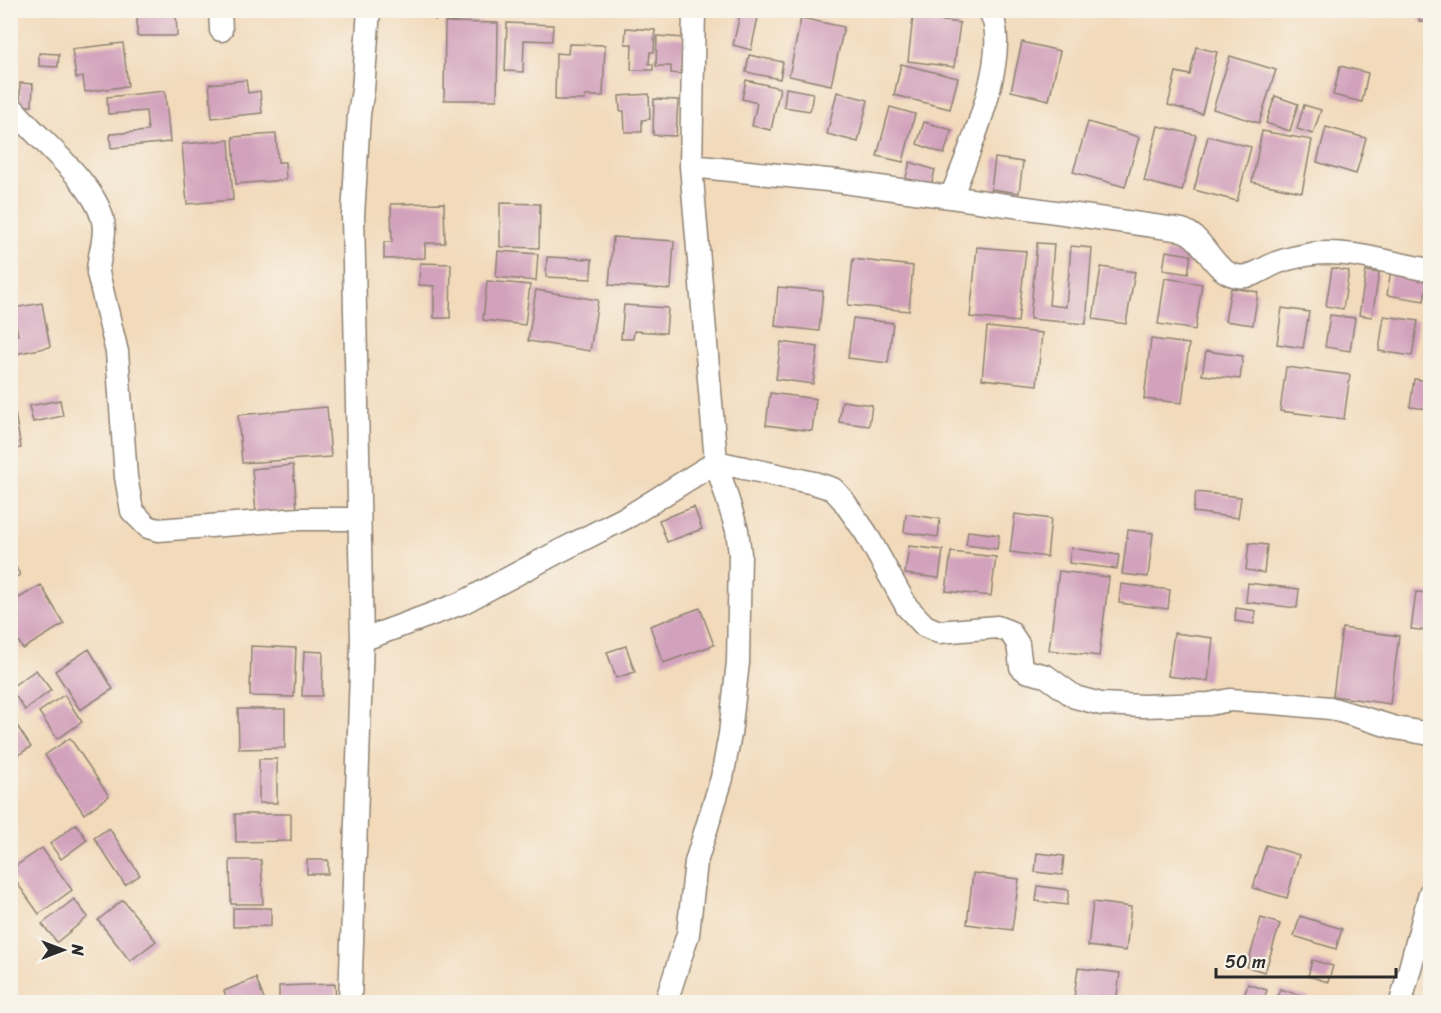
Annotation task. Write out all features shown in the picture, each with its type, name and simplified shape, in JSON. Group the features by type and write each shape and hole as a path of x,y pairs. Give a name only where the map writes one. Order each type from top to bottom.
{"street":[{"path":"351,1002 362,640 353,216 359,114 369,10"},
{"path":"666,1002 688,933 696,862 722,778 730,734 738,662 740,554 737,530 716,462 690,166 694,10"},
{"path":"951,197 979,128 994,61 996,35 993,17 989,10"},
{"path":"10,105 25,124 81,180 103,218 104,238 98,273 117,352 126,477 132,511 148,527 158,530 300,519 359,519"},
{"path":"690,166 837,181 1182,230 1194,236 1223,270 1236,276 1251,275 1277,262 1311,254 1344,254 1431,270"},
{"path":"362,640 462,603 556,552 631,515 716,462 833,489 866,533 907,607 925,626 939,633 997,627 1010,632 1018,644 1021,667 1026,671 1046,676 1075,697 1101,704 1143,706 1209,704 1230,700 1330,708 1396,728 1431,734"},
{"path":"1401,1002 1431,893"}],"building":[{"path":"137,10 176,10 177,36 137,36"},
{"path":"433,10 483,10 483,12 435,20"},
{"path":"741,10 759,13 751,50 733,45"},
{"path":"1358,10 1377,10 1375,17"},
{"path":"1421,10 1430,10 1430,24 1419,21"},
{"path":"913,17 960,23 954,67 908,61"},
{"path":"801,18 844,27 831,85 789,76"},
{"path":"445,22 498,23 497,100 444,100"},
{"path":"507,23 553,25 552,41 524,40 523,72 505,71"},
{"path":"626,28 655,30 654,52 650,52 649,64 653,64 653,70 631,70 632,44 625,44"},
{"path":"657,36 684,38 682,74 671,73 671,66 656,66"},
{"path":"1022,42 1060,51 1049,100 1011,91"},
{"path":"123,43 128,86 85,92 83,77 76,78 72,49"},
{"path":"569,44 605,45 603,96 585,96 585,100 555,100 556,53 568,54"},
{"path":"1196,47 1217,52 1202,114 1168,105 1176,72 1190,75"},
{"path":"39,53 59,54 58,67 39,66"},
{"path":"749,55 783,62 780,79 746,72"},
{"path":"1230,56 1276,70 1259,123 1213,109"},
{"path":"901,64 958,78 950,109 894,95"},
{"path":"1340,66 1368,73 1362,102 1333,95"},
{"path":"246,80 248,93 260,91 262,113 212,118 209,84"},
{"path":"746,80 780,88 771,130 752,126 757,103 742,99"},
{"path":"20,83 33,84 32,106 20,106"},
{"path":"786,88 813,93 810,111 784,107"},
{"path":"165,91 170,142 111,148 110,134 148,131 146,111 108,114 107,97"},
{"path":"837,92 868,100 858,142 827,134"},
{"path":"649,94 650,119 642,120 642,132 625,132 624,111 620,111 619,96"},
{"path":"1275,96 1298,104 1290,131 1266,123"},
{"path":"654,99 678,100 676,136 653,135"},
{"path":"1304,105 1321,110 1313,134 1297,129"},
{"path":"890,107 915,114 903,162 877,156"},
{"path":"924,122 952,130 944,154 917,144"},
{"path":"1088,122 1139,137 1125,187 1073,172"},
{"path":"1158,126 1196,135 1182,191 1144,181"},
{"path":"1326,127 1366,138 1356,174 1317,162"},
{"path":"1262,131 1312,140 1302,192 1252,182"},
{"path":"276,134 278,162 285,162 286,180 236,184 233,137"},
{"path":"1208,136 1251,147 1237,201 1194,190"},
{"path":"229,140 233,200 187,204 182,144"},
{"path":"995,158 1023,162 1019,193 991,189"},
{"path":"910,162 935,170 930,189 905,181"},
{"path":"444,203 445,243 425,243 425,258 384,259 384,242 392,242 391,204"},
{"path":"500,203 540,204 539,248 500,247"},
{"path":"613,237 674,241 671,289 609,285"},
{"path":"1037,243 1054,244 1049,305 1066,307 1071,246 1092,248 1086,324 1030,319"},
{"path":"977,247 1026,251 1018,322 970,317"},
{"path":"498,251 538,254 536,281 496,277"},
{"path":"1166,251 1191,255 1188,274 1163,270"},
{"path":"547,257 592,259 591,279 546,277"},
{"path":"853,259 913,266 909,311 848,305"},
{"path":"420,263 451,264 450,318 434,318 434,286 419,285"},
{"path":"1101,267 1135,272 1126,324 1093,319"},
{"path":"1332,268 1349,271 1343,309 1326,306"},
{"path":"1391,270 1428,276 1424,301 1387,295"},
{"path":"1366,271 1379,273 1372,317 1359,315"},
{"path":"1165,278 1202,284 1195,330 1158,324"},
{"path":"487,281 530,285 525,325 483,320"},
{"path":"778,287 823,291 819,331 775,326"},
{"path":"1231,288 1258,292 1253,325 1225,321"},
{"path":"536,290 598,300 590,351 528,341"},
{"path":"42,303 50,347 10,355 10,336 18,335 13,308"},
{"path":"624,305 668,308 666,333 634,331 633,339 621,339"},
{"path":"1282,308 1309,312 1303,348 1277,344"},
{"path":"1330,315 1355,318 1350,351 1325,347"},
{"path":"1384,316 1418,321 1412,356 1379,351"},
{"path":"853,318 893,323 888,363 848,358"},
{"path":"987,327 1042,333 1037,385 982,379"},
{"path":"1151,339 1189,344 1182,403 1144,399"},
{"path":"781,342 818,347 813,384 776,379"},
{"path":"1206,351 1243,356 1240,379 1202,375"},
{"path":"1286,367 1350,375 1344,419 1280,411"},
{"path":"1414,379 1430,381 1430,409 1410,407"},
{"path":"770,393 816,399 812,431 766,425"},
{"path":"60,400 63,416 33,422 29,406"},
{"path":"842,401 872,405 869,426 839,422"},
{"path":"327,407 331,457 242,463 238,415"},
{"path":"15,413 21,448 10,450 10,414"},
{"path":"293,465 297,509 256,513 252,469"},
{"path":"1196,492 1241,497 1238,518 1193,512"},
{"path":"694,507 702,529 667,542 659,520"},
{"path":"906,514 940,519 938,537 904,532"},
{"path":"1015,514 1051,519 1047,557 1010,552"},
{"path":"1128,530 1153,533 1148,577 1122,574"},
{"path":"968,531 999,535 997,549 966,545"},
{"path":"1249,543 1267,545 1264,573 1246,570"},
{"path":"909,546 943,550 939,578 905,574"},
{"path":"1071,548 1119,555 1117,569 1069,563"},
{"path":"951,552 996,557 991,596 946,591"},
{"path":"15,565 20,575 10,580 10,567"},
{"path":"1059,571 1109,577 1099,656 1049,650"},
{"path":"1248,583 1299,589 1297,608 1246,602"},
{"path":"1121,584 1170,590 1168,609 1119,603"},
{"path":"41,585 64,624 23,649 10,627 10,603"},
{"path":"1416,592 1430,593 1430,631 1411,629"},
{"path":"700,608 714,645 663,663 650,626"},
{"path":"1236,608 1256,611 1254,624 1235,621"},
{"path":"1342,628 1399,636 1390,704 1333,696"},
{"path":"1174,633 1213,638 1208,681 1168,676"},
{"path":"251,646 296,648 294,697 250,696"},
{"path":"626,646 635,672 616,678 607,652"},
{"path":"89,649 113,689 80,710 55,671"},
{"path":"304,651 323,652 322,696 302,696"},
{"path":"36,670 51,690 25,710 10,688"},
{"path":"64,695 82,722 57,739 39,712"},
{"path":"238,709 285,709 285,748 239,749"},
{"path":"10,715 31,747 10,760"},
{"path":"70,738 109,796 84,814 45,755"},
{"path":"259,759 277,759 277,803 259,803"},
{"path":"235,814 291,814 291,841 236,842"},
{"path":"76,824 87,840 61,859 50,844"},
{"path":"109,828 140,875 125,885 94,838"},
{"path":"1266,845 1299,855 1287,898 1253,888"},
{"path":"42,848 72,890 39,914 10,870"},
{"path":"1037,853 1064,856 1062,875 1035,872"},
{"path":"230,860 261,860 263,904 231,904"},
{"path":"307,860 328,860 328,874 307,874"},
{"path":"973,873 1019,879 1012,930 967,924"},
{"path":"1038,886 1069,890 1067,905 1036,901"},
{"path":"74,899 88,917 57,942 42,924"},
{"path":"123,900 156,941 130,961 98,920"},
{"path":"1093,902 1131,907 1126,951 1088,946"},
{"path":"233,908 271,908 271,926 233,927"},
{"path":"1300,916 1342,929 1336,949 1294,936"},
{"path":"1261,918 1280,924 1265,972 1247,967"},
{"path":"1312,960 1333,966 1328,982 1308,976"},
{"path":"1078,968 1120,973 1116,1002 1074,998"},
{"path":"256,978 265,1002 228,1002 224,991"},
{"path":"335,984 336,1002 279,1002 279,986"},
{"path":"1248,984 1267,990 1263,1002 1242,1002"},
{"path":"1280,989 1309,998 1308,1002 1276,1002"}]}
